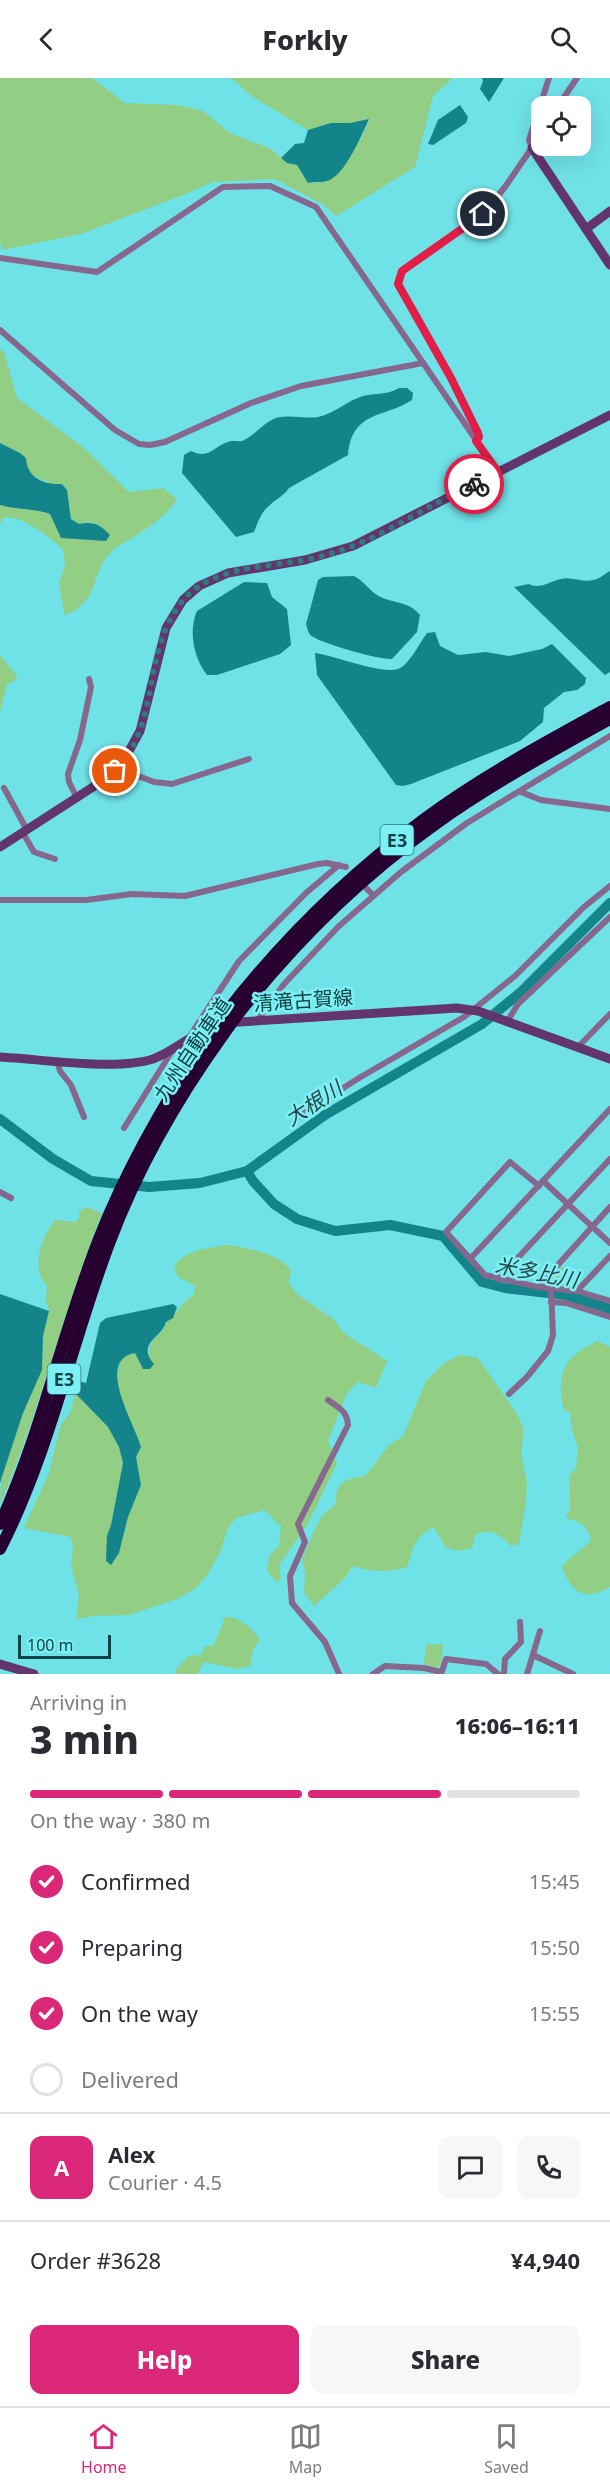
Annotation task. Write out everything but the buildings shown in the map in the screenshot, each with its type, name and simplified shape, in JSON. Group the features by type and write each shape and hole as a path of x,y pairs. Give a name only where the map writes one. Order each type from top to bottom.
{"highway":[{"name":"九州自動車道","path":"136,1169 186,1088 223,1035 229,1018 296,930 336,891 381,852 480,782 610,707"},
{"name":"九州自動車道","path":"0,1524 36,1433 73,1312 118,1208 177,1083 209,1035 229,1018 307,934 390,859 434,825 478,796 610,719"},
{"name":"九州自動車道","path":"0,1549 34,1470 118,1208"}],"main road":[{"path":"537,156 610,265"},
{"path":"586,229 610,211"},
{"path":"0,847 115,771 131,752 140,731 162,640 170,619 183,600 199,586 228,573 305,560 353,546 610,415"},
{"name":"清滝古賀線","path":"0,1057 129,1063 155,1058 190,1036 224,1023 456,1008 475,1010 610,1059"},
{"path":"0,1664 34,1674"}],"street":[{"path":"543,96 549,78"},
{"path":"565,96 577,78"},
{"path":"476,441 479,437 478,433 451,378 398,284 399,276 402,271 483,214 531,149"},
{"path":"0,258 97,272 223,187 270,186 316,207 498,472"},
{"path":"0,330 115,430 139,444 150,446 165,442 251,403 301,386 423,363"},
{"path":"77,798 69,782 68,774 80,740 91,687 89,679"},
{"path":"257,1021 284,984 373,895 438,843 521,792 547,773 610,736"},
{"path":"115,771 121,776 141,777 154,782 172,784 249,759"},
{"path":"4,788 34,852 55,859"},
{"path":"521,792 541,800 610,809"},
{"path":"0,900 86,900 142,893 185,896 299,868 327,863 342,866 273,924 239,961 190,1036"},
{"path":"298,1117 359,1078 475,1010 515,976 584,907 610,886"},
{"path":"366,888 373,895"},
{"path":"507,1022 518,1004 610,917"},
{"path":"578,1047 610,1014"},
{"path":"124,1128 174,1048"},
{"path":"57,1061 84,1117"},
{"path":"470,1259 609,1111"},
{"path":"498,1279 610,1159"},
{"path":"610,1243 568,1204 510,1161 446,1232 485,1275 538,1287 577,1291 610,1301"},
{"path":"0,1191 10,1198"},
{"path":"538,1287 610,1207"},
{"path":"577,1291 610,1256"},
{"path":"509,1394 527,1377 548,1351 552,1335 551,1287"},
{"path":"550,1302 566,1303 610,1317"},
{"path":"328,1400 344,1411 348,1425 298,1524 305,1542 290,1576 292,1603 325,1642 339,1674"},
{"path":"504,1674 505,1659 521,1642 520,1622"},
{"path":"527,1674 540,1631"},
{"path":"534,1654 573,1674"},
{"path":"373,1674 385,1666 424,1668 441,1673 446,1659 486,1664 498,1674"}],"green space":[{"path":"0,78 92,78 125,103 178,105 203,111 230,133 271,149 287,163 297,165 309,183 326,182 361,139 369,119 350,123 331,123 308,130 253,97 231,78 453,78 433,96 415,167 336,216 324,205 275,179 213,182 81,234 2,250 0,242"},
{"path":"0,349 4,352 17,398 83,447 129,492 163,488 177,499 157,521 112,551 100,569 85,602 65,616 59,584 65,564 63,549 27,523 3,518 0,524 0,505 50,514 62,530 73,537 106,541 102,527 91,522 79,524 71,518 67,490 62,484 52,484 31,475 20,453 0,443"},
{"path":"0,655 17,676 16,680 7,684 0,712"},
{"path":"87,1207 102,1213 75,1286 28,1432 0,1504 1,1480 23,1413 42,1370 43,1336 49,1310 46,1300 47,1286 39,1271 39,1253 45,1235 55,1220 76,1222 79,1218 79,1211"},
{"path":"228,1245 262,1252 286,1265 291,1271 288,1282 297,1294 333,1319 345,1334 387,1361 376,1388 358,1382 347,1393 328,1441 337,1463 309,1522 279,1565 281,1579 276,1582 267,1571 270,1555 279,1546 281,1527 265,1510 236,1518 228,1528 221,1550 207,1575 196,1588 177,1599 129,1615 76,1619 79,1596 71,1565 73,1549 71,1537 24,1528 49,1473 61,1424 71,1412 75,1393 108,1427 119,1447 123,1463 107,1536 119,1553 128,1517 141,1485 136,1457 141,1447 122,1404 118,1381 120,1364 128,1354 136,1353 149,1359 152,1341 184,1302 194,1295 195,1286 178,1277 174,1266 179,1260 206,1248"},
{"path":"560,1266 581,1284 577,1288 543,1285"},
{"path":"598,1341 610,1347 610,1587 601,1592 586,1594 575,1589 562,1567 591,1540 588,1531 582,1525 566,1518 570,1508 569,1475 576,1469 578,1448 571,1426 570,1412 564,1410 561,1387 565,1368 570,1360 577,1353"},
{"path":"460,1355 478,1358 517,1414 524,1429 521,1454 527,1482 519,1544 511,1546 495,1533 486,1532 475,1535 472,1548 458,1551 445,1547 434,1527 418,1539 407,1567 380,1571 353,1566 344,1579 314,1606 304,1592 305,1573 302,1559 318,1522 336,1504 337,1490 343,1482 365,1476 389,1445 403,1436 426,1381 444,1363"},
{"path":"225,1617 240,1621 260,1639 253,1650 250,1666 237,1669 204,1662 197,1674 177,1674 175,1671 188,1656 201,1655 206,1646 214,1645"},
{"path":"443,1644 441,1664 437,1668 424,1664 426,1645"}],"water":[{"path":"482,78 504,78 489,102 480,89"},
{"path":"460,105 468,117 466,123 433,145 428,144 438,120"},
{"path":"369,119 346,163 334,178 308,183 297,165 287,163 281,158 295,144 304,143 308,130 331,123 350,123"},
{"path":"399,388 407,388 413,393 412,400 371,417 363,423 351,440 348,455 289,488 264,511 254,532 236,537 182,473 184,455 191,451 203,454 230,441 242,441 276,418 318,417 363,396 386,393"},
{"path":"0,443 26,458 30,471 38,479 62,484 67,490 71,519 79,524 92,523 103,528 110,535 106,541 61,538 50,514 0,505"},
{"path":"610,571 610,672 605,675 514,587 529,584 541,586 565,578 589,581 598,579"},
{"path":"354,576 377,595 405,604 420,615 417,632 392,659 375,657 340,647 319,640 308,632 306,624 318,580 323,577"},
{"path":"244,582 267,583 272,597 287,609 291,645 280,654 217,675 207,675 199,661 194,644 193,627 197,611"},
{"path":"435,632 440,646 458,655 486,652 509,656 542,649 552,644 586,678 585,684 577,690 564,692 544,708 543,722 520,741 411,784 396,785 317,675 315,653 373,668 395,670 409,660 427,633"},
{"path":"0,1294 49,1311 43,1336 42,1370 23,1413 0,1483"},
{"path":"173,1304 177,1307 173,1318 166,1322 164,1328 149,1346 149,1357 154,1364 150,1369 143,1369 135,1353 123,1358 118,1368 121,1395 141,1447 136,1457 141,1485 128,1517 119,1553 111,1565 106,1561 107,1536 123,1463 119,1447 108,1427 75,1393 79,1381 86,1383 100,1323 106,1318"}],"waterway":[{"name":"大根川","path":"0,1119 53,1159 91,1181 149,1187 200,1183 247,1171 325,1115 482,1024 521,992 610,903"},
{"name":"米多比川","path":"247,1171 274,1204 297,1219 335,1231 390,1225 443,1236 482,1282 505,1288 566,1295 610,1309"}],"way so far":[{"path":"115,771 131,752 140,731 166,628 177,608 191,592 209,580 238,570 305,560 353,546 474,484"}],"route":[{"path":"474,484 498,472 476,441 479,437 478,433 451,378 398,284 402,271 483,214"}]}
